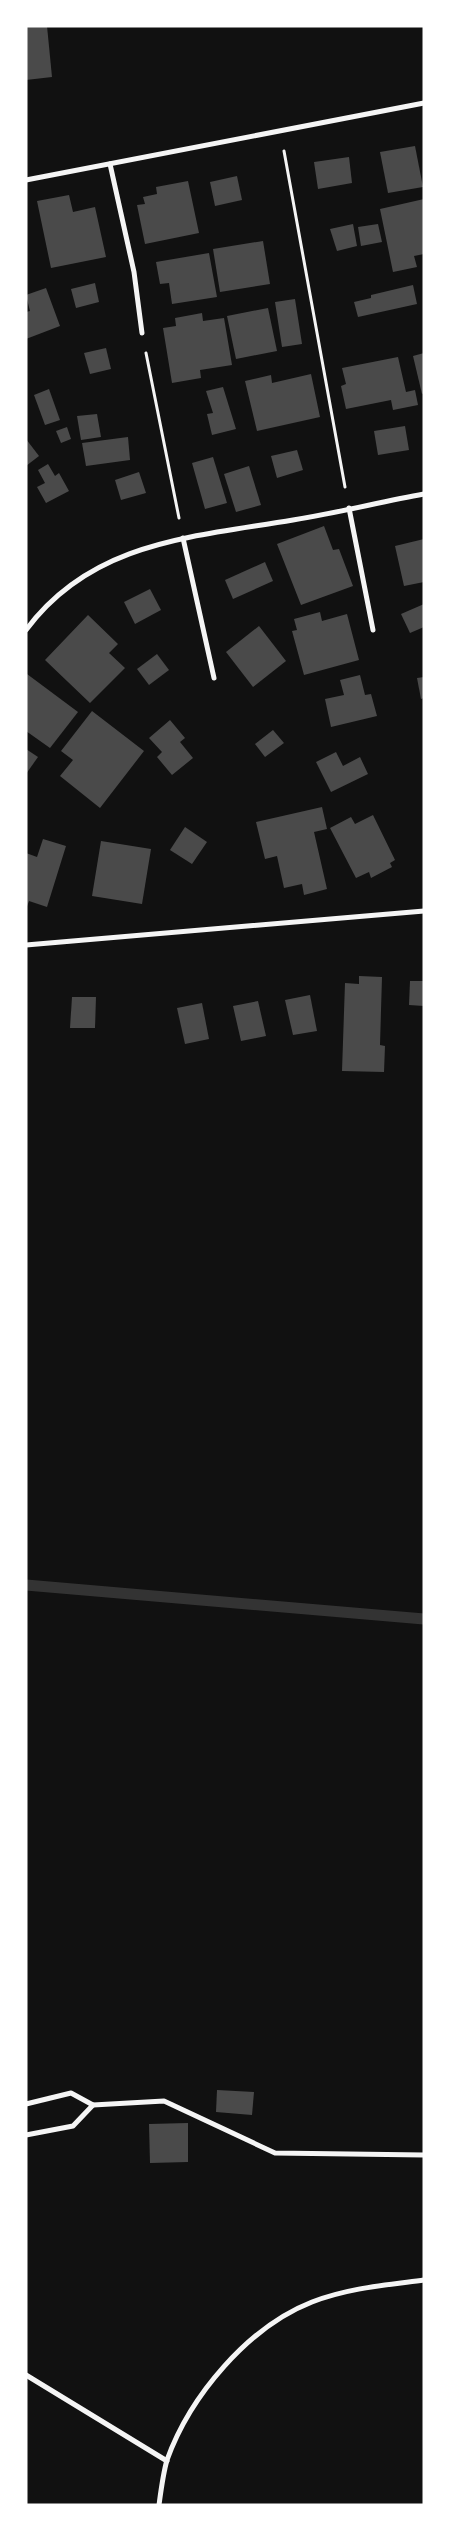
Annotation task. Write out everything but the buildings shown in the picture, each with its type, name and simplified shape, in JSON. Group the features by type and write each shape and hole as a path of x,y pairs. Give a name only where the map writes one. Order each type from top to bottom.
{"street":[{"path":"26,180 424,103"},
{"path":"110,164 134,272 142,333"},
{"path":"26,630 29,622 58,596 97,567 117,557 183,538 320,515 424,494"},
{"path":"349,508 372,630"},
{"path":"183,538 214,678"},
{"path":"26,945 424,911"},
{"path":"26,2104 71,2093 93,2105 164,2101 275,2153 424,2155"},
{"path":"26,2135 73,2126 93,2105"},
{"path":"159,2505 167,2461 185,2421 211,2382 241,2350 277,2321 311,2302 345,2292 424,2280"},
{"path":"26,2375 167,2461"}],"path":[{"path":"280,131 349,508"},
{"path":"142,333 183,538"}],"waterway":[{"path":"26,1585 424,1619"}]}
